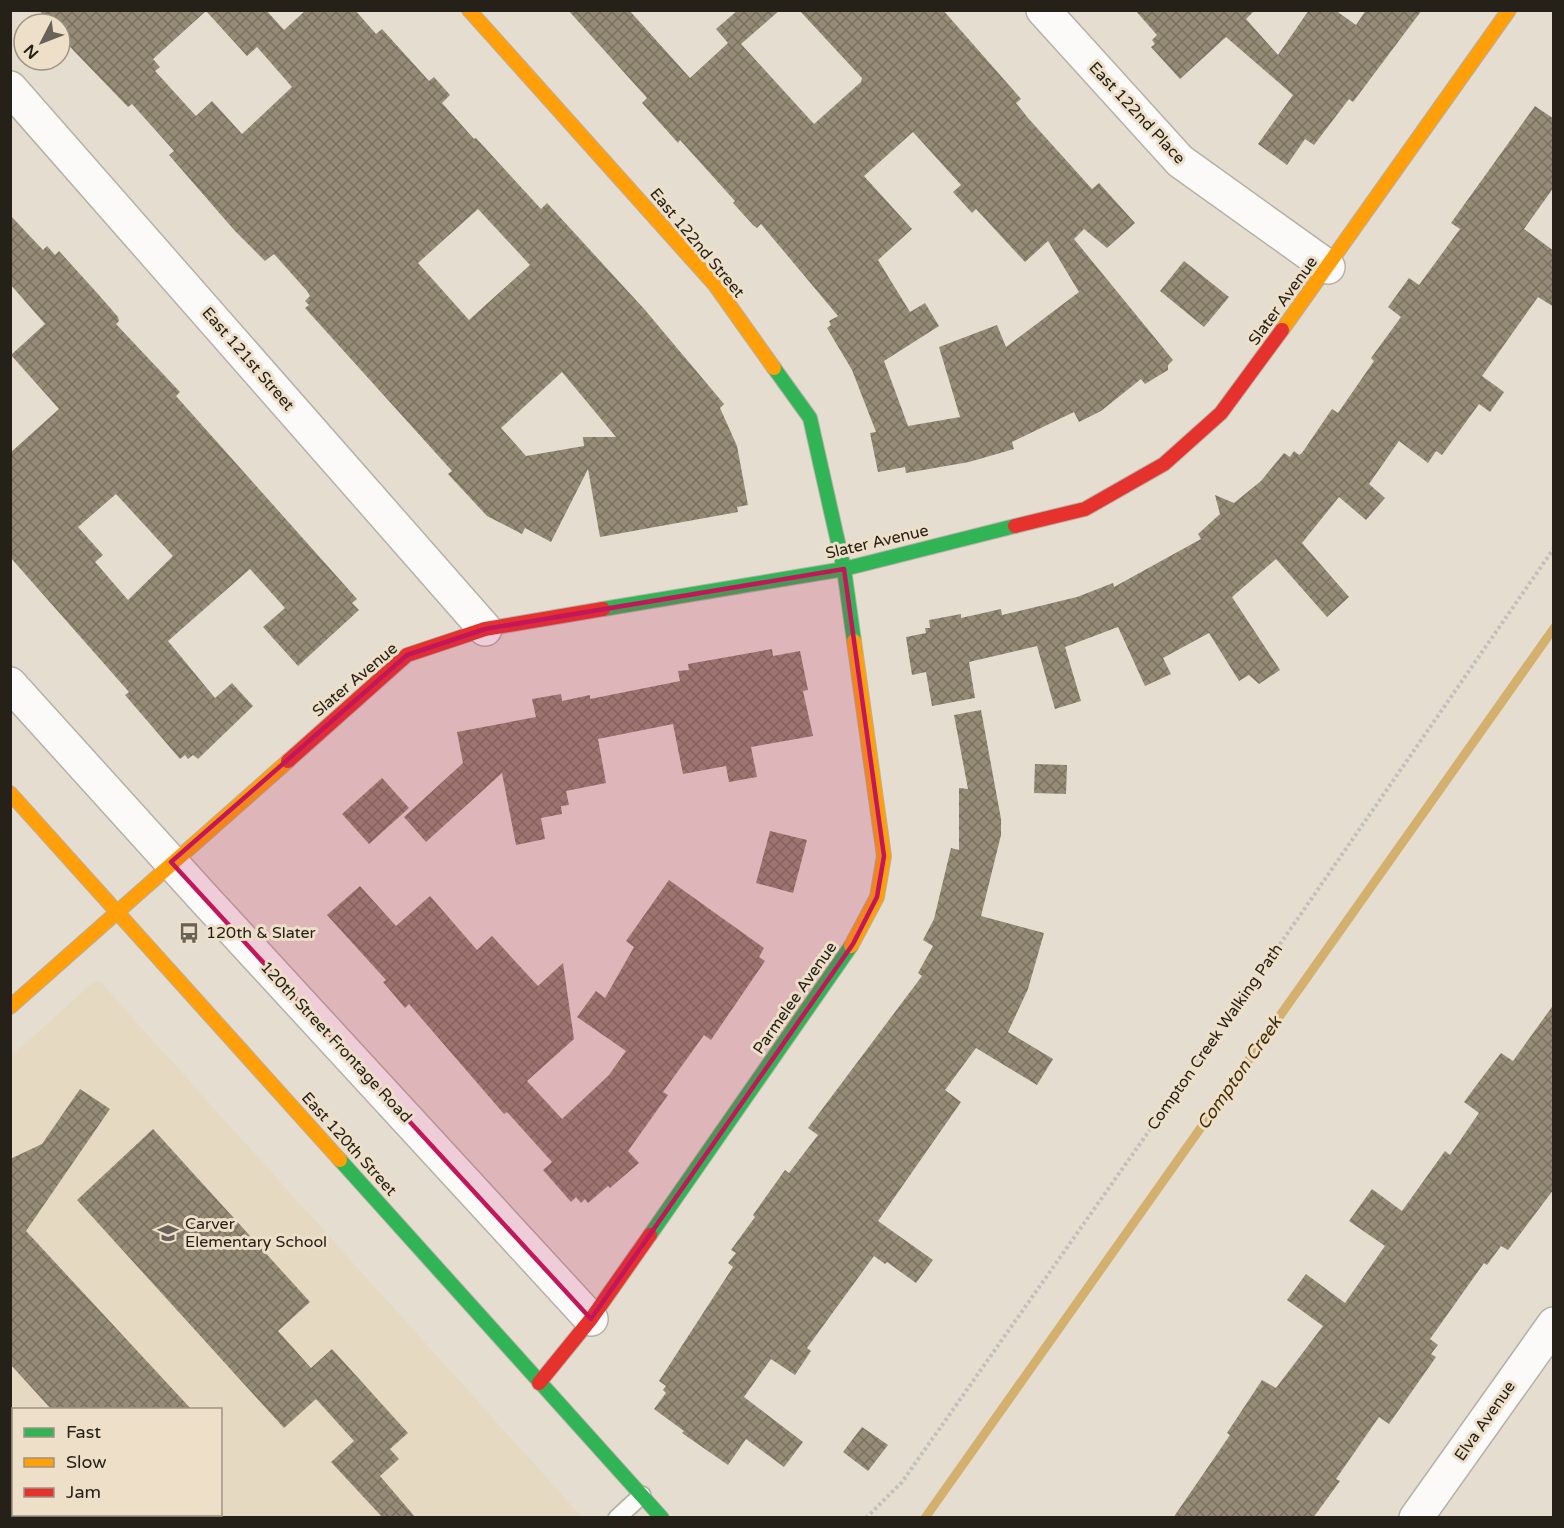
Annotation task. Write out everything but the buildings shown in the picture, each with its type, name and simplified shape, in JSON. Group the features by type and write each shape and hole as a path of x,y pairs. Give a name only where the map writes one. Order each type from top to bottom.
{"street":[{"name":"East 122nd Street","path":"469,10 715,285 810,418 844,569"},
{"name":"East 122nd Place","path":"1043,10 1180,161 1328,267"},
{"name":"Slater Avenue","path":"10,1007 407,655 485,629 844,569 1085,509 1164,464 1221,413 1328,267 1509,10"},
{"name":"East 121st Street","path":"10,88 485,629"},
{"name":"Parmelee Avenue","path":"539,1383 591,1319 854,944 877,897 884,856 844,569"},
{"name":"120th Street Frontage Road","path":"10,684 591,1319"},
{"name":"East 120th Street","path":"10,793 662,1518"},
{"name":"Elva Avenue","path":"1416,1518 1554,1324"}],"lane":[{"path":"617,1518 642,1496"}],"path":[{"name":"Compton Creek Walking Path","path":"866,1518 902,1482 1258,976 1554,548"}],"highlighted area":[{"path":"844,569 884,856 877,897 853,944 591,1319 171,862 407,655 485,629"}],"shaded area":[{"name":"Carver Elementary School","path":"96,980 582,1517 11,1517 10,1057"}],"waterway":[{"name":"Compton Creek","path":"925,1518 1554,628"}],"traffic: fast":[{"path":"774,368 810,418 844,569 854,641"},
{"path":"603,609 844,569 1015,526"},
{"path":"650,1235 851,946"},
{"path":"340,1160 662,1518"}],"traffic: slow":[{"path":"469,10 715,285 774,368"},
{"path":"1282,330 1509,10"},
{"path":"851,946 877,897 884,856 854,641"},
{"path":"10,1007 288,761"},
{"path":"10,793 340,1160"}],"traffic: jam":[{"path":"1015,526 1085,509 1164,464 1221,413 1282,330"},
{"path":"288,761 407,655 485,629 603,609"},
{"path":"539,1383 591,1319 650,1235"}],"place":[{"name":"120th & Slater","path":"189,933"},
{"name":"Carver Elementary School","path":"168,1233"}]}
